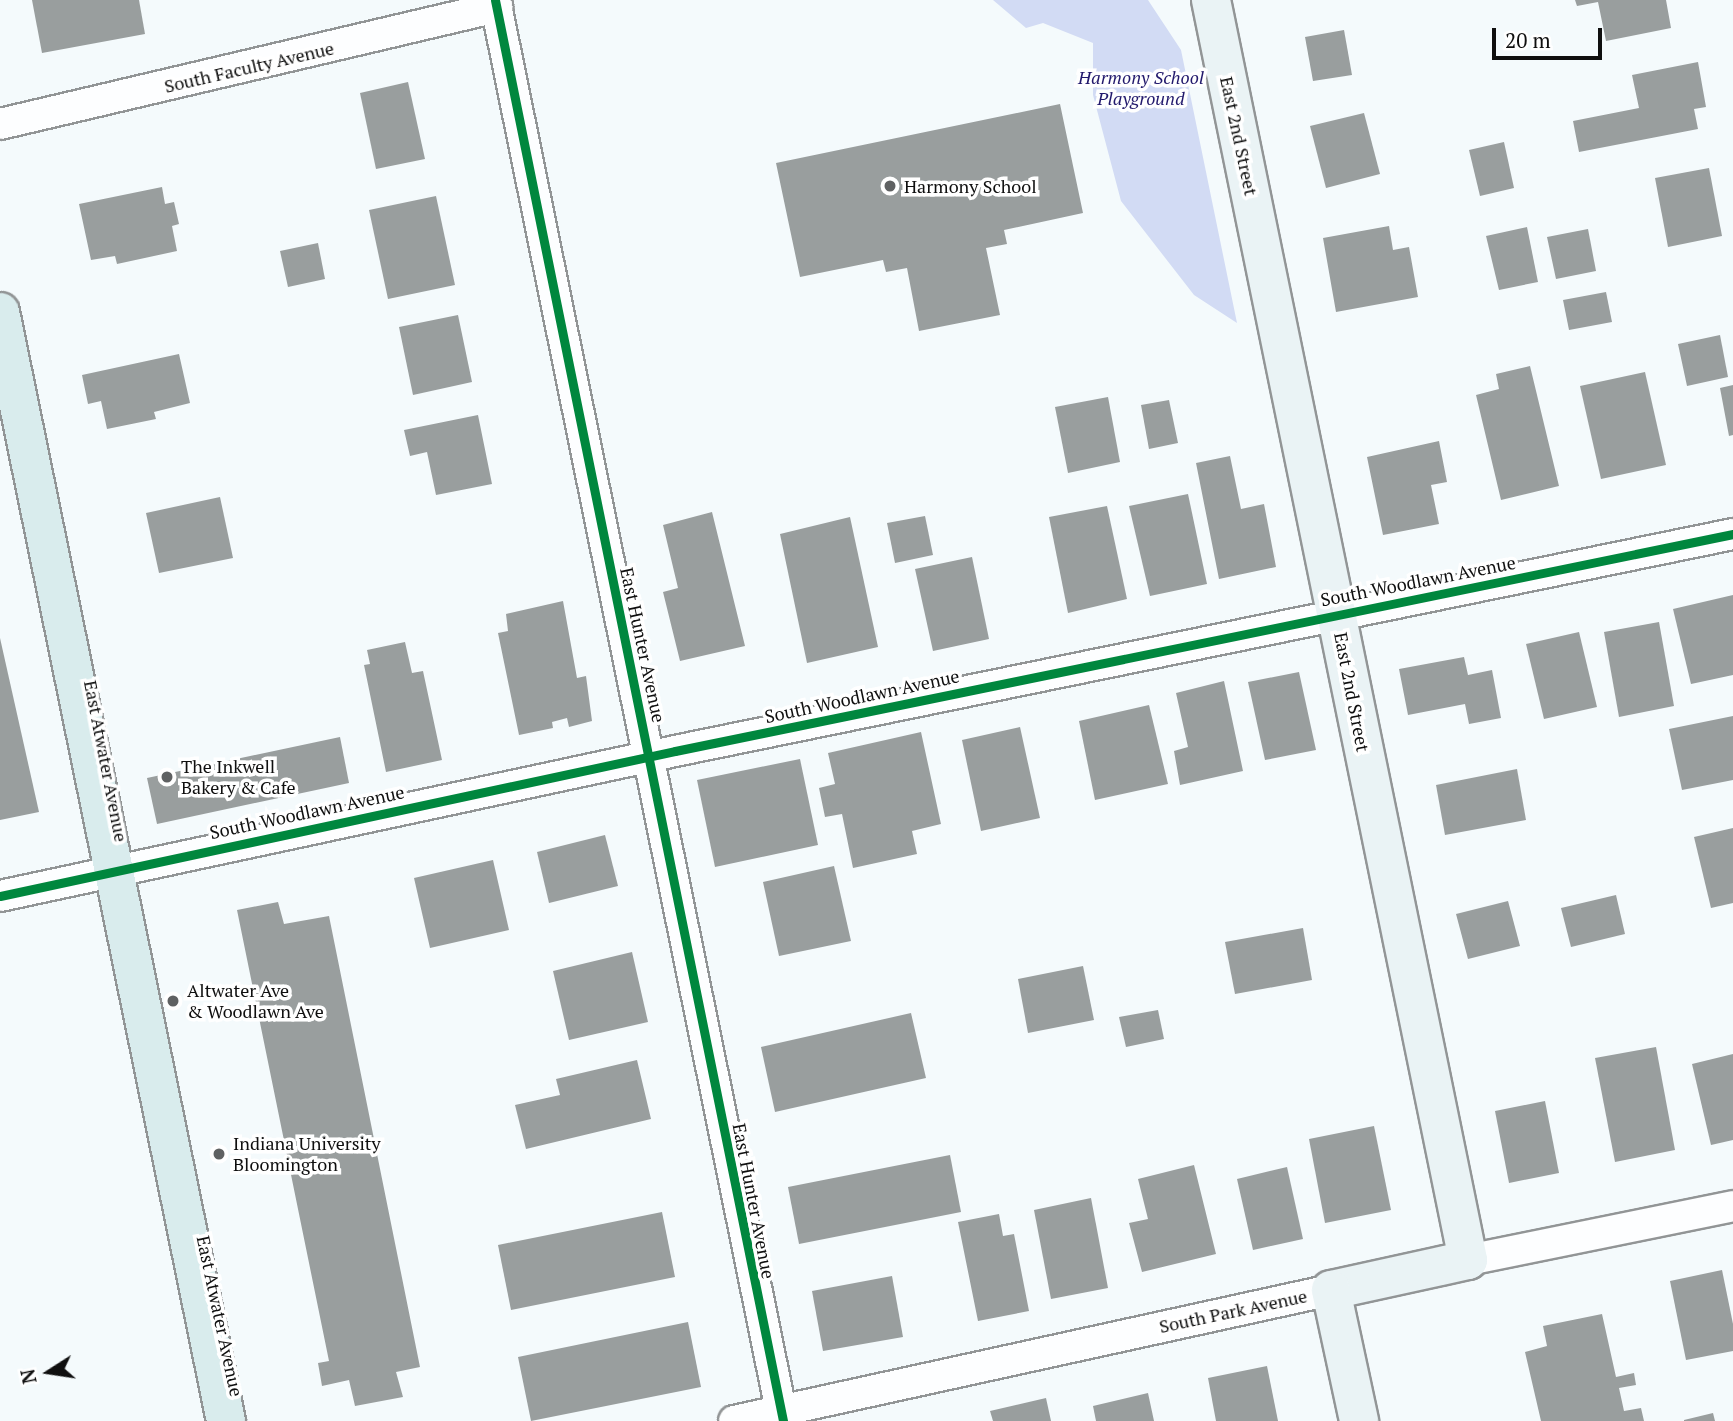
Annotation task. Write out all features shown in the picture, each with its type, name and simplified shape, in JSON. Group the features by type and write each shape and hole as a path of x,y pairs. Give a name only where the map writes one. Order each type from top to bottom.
{"main road":[{"name":"East Atwater Avenue","path":"0,312 111,870 226,1421"}],"street":[{"name":"East 2nd Street","path":"1211,0 1468,1260"},
{"name":"South Faculty Avenue","path":"0,124 496,4"},
{"name":"East Hunter Avenue","path":"496,4 652,756 782,1416"},
{"name":"South Woodlawn Avenue","path":"0,896 111,870 1336,613 1733,534"},
{"name":"South Park Avenue","path":"734,1421 782,1416 1331,1290 1733,1206"},
{"path":"1331,1290 1359,1421"}],"green space":[{"name":"Harmony School Playground","path":"993,0 1148,0 1181,50 1237,323 1194,295 1121,201 1093,95 1093,43 1043,23 1026,28"}],"building":[{"path":"32,0 139,0 145,34 42,53"},
{"path":"1575,0 1666,0 1671,28 1606,41 1598,2 1577,6"},
{"path":"1344,30 1352,75 1313,81 1305,37"},
{"path":"1698,62 1706,107 1694,109 1698,129 1579,152 1573,121 1639,108 1632,75"},
{"path":"408,82 425,159 376,169 360,93"},
{"path":"1060,104 1083,213 1004,230 1007,244 986,248 1000,315 919,331 907,268 886,272 883,260 800,277 776,163"},
{"path":"1364,113 1380,174 1326,188 1310,126"},
{"path":"1504,142 1514,188 1480,196 1469,150"},
{"path":"1709,168 1722,236 1668,247 1655,178"},
{"path":"162,187 165,204 174,202 179,224 172,226 177,251 117,264 115,256 91,260 79,204"},
{"path":"436,196 455,285 388,299 369,210"},
{"path":"1389,226 1393,250 1409,247 1418,297 1336,312 1323,238"},
{"path":"1527,227 1538,282 1499,290 1486,236"},
{"path":"1588,229 1596,271 1556,279 1547,237"},
{"path":"318,243 325,279 288,287 280,251"},
{"path":"1606,292 1612,322 1569,330 1563,300"},
{"path":"458,315 472,382 413,395 399,327"},
{"path":"1720,335 1728,377 1687,386 1678,344"},
{"path":"179,354 190,403 154,412 156,419 107,429 101,401 88,404 82,375"},
{"path":"1530,366 1559,486 1501,500 1476,395 1499,389 1496,374"},
{"path":"1645,372 1666,465 1601,479 1580,386"},
{"path":"1733,385 1733,435 1729,436 1720,388"},
{"path":"1108,397 1120,462 1068,473 1055,407"},
{"path":"1169,400 1178,443 1149,449 1141,405"},
{"path":"478,415 492,484 436,495 427,452 410,456 404,430"},
{"path":"1439,441 1447,482 1431,485 1439,524 1383,535 1367,457"},
{"path":"1230,456 1241,509 1264,504 1276,567 1219,579 1196,463"},
{"path":"1188,494 1207,584 1150,596 1129,506"},
{"path":"220,497 233,558 159,573 146,513"},
{"path":"1107,506 1127,599 1068,613 1049,517"},
{"path":"712,512 745,646 680,661 663,592 678,588 663,525"},
{"path":"925,516 933,555 895,563 887,523"},
{"path":"850,517 878,647 807,663 780,534"},
{"path":"972,557 989,639 933,651 915,569"},
{"path":"1733,595 1733,675 1691,684 1673,609"},
{"path":"563,601 577,678 586,676 592,721 569,727 567,718 552,722 553,728 519,735 498,633 508,631 506,614"},
{"path":"1659,622 1674,706 1619,717 1604,632"},
{"path":"1579,632 1597,707 1544,719 1526,644"},
{"path":"0,638 39,812 0,820"},
{"path":"405,642 412,673 423,671 442,760 386,772 364,665 370,664 367,650"},
{"path":"1464,657 1468,675 1492,670 1501,718 1469,724 1465,704 1408,715 1399,669"},
{"path":"1299,672 1316,750 1265,760 1248,682"},
{"path":"1224,681 1243,771 1180,785 1174,751 1188,747 1176,693"},
{"path":"1149,705 1168,784 1095,800 1079,721"},
{"path":"1733,716 1733,780 1682,790 1669,729"},
{"path":"1020,727 1040,818 981,831 962,740"},
{"path":"921,732 941,824 912,831 917,854 853,868 842,814 825,817 819,788 835,784 828,753"},
{"path":"340,737 349,783 157,824 147,778"},
{"path":"800,759 818,845 715,867 697,780"},
{"path":"1517,769 1526,820 1445,835 1436,785"},
{"path":"1733,828 1733,903 1711,908 1694,837"},
{"path":"605,835 618,886 549,903 537,852"},
{"path":"493,860 509,930 430,948 414,878"},
{"path":"834,866 851,941 779,956 763,882"},
{"path":"1616,895 1625,934 1571,947 1561,908"},
{"path":"1508,901 1520,946 1468,959 1456,914"},
{"path":"278,902 284,924 329,916 420,1367 396,1372 403,1397 355,1406 349,1380 322,1386 318,1363 329,1361 237,910"},
{"path":"1303,928 1312,980 1235,994 1225,942"},
{"path":"632,952 648,1022 569,1040 553,971"},
{"path":"1083,966 1094,1020 1028,1033 1018,979"},
{"path":"1158,1010 1164,1039 1126,1047 1119,1017"},
{"path":"911,1013 926,1078 775,1112 761,1047"},
{"path":"1656,1047 1675,1150 1615,1162 1595,1058"},
{"path":"1733,1054 1733,1140 1711,1145 1692,1064"},
{"path":"637,1060 651,1119 526,1149 515,1105 560,1095 556,1079"},
{"path":"1545,1101 1559,1173 1509,1183 1495,1111"},
{"path":"1374,1126 1391,1210 1325,1223 1309,1139"},
{"path":"950,1155 961,1212 799,1244 788,1187"},
{"path":"1194,1165 1216,1254 1142,1272 1129,1223 1148,1219 1138,1179"},
{"path":"1287,1167 1303,1239 1253,1250 1237,1179"},
{"path":"1091,1198 1108,1288 1051,1299 1034,1210"},
{"path":"662,1212 675,1277 511,1310 498,1245"},
{"path":"999,1214 1003,1236 1014,1234 1029,1311 978,1321 958,1222"},
{"path":"1722,1270 1733,1324 1733,1351 1686,1360 1670,1281"},
{"path":"892,1276 903,1337 823,1351 812,1291"},
{"path":"1602,1314 1616,1377 1634,1373 1636,1385 1619,1388 1624,1411 1641,1408 1644,1421 1541,1421 1525,1352 1547,1346 1543,1326"},
{"path":"688,1322 701,1387 531,1421 518,1357"},
{"path":"1267,1366 1278,1421 1216,1421 1208,1378"},
{"path":"1148,1393 1154,1421 1096,1421 1093,1406"},
{"path":"1046,1398 1051,1421 993,1421 990,1411"},
{"path":"1713,1413 1715,1421 1684,1421 1684,1420"}],"cycle path":[{"path":"495,0 783,1421"},
{"path":"0,896 675,751 1733,534"}],"place":[{"name":"Harmony School","path":"890,186"},
{"name":"The Inkwell Bakery & Cafe","path":"167,777"},
{"name":"Altwater Ave & Woodlawn Ave","path":"173,1001"},
{"name":"Indiana University Bloomington","path":"219,1154"}]}
